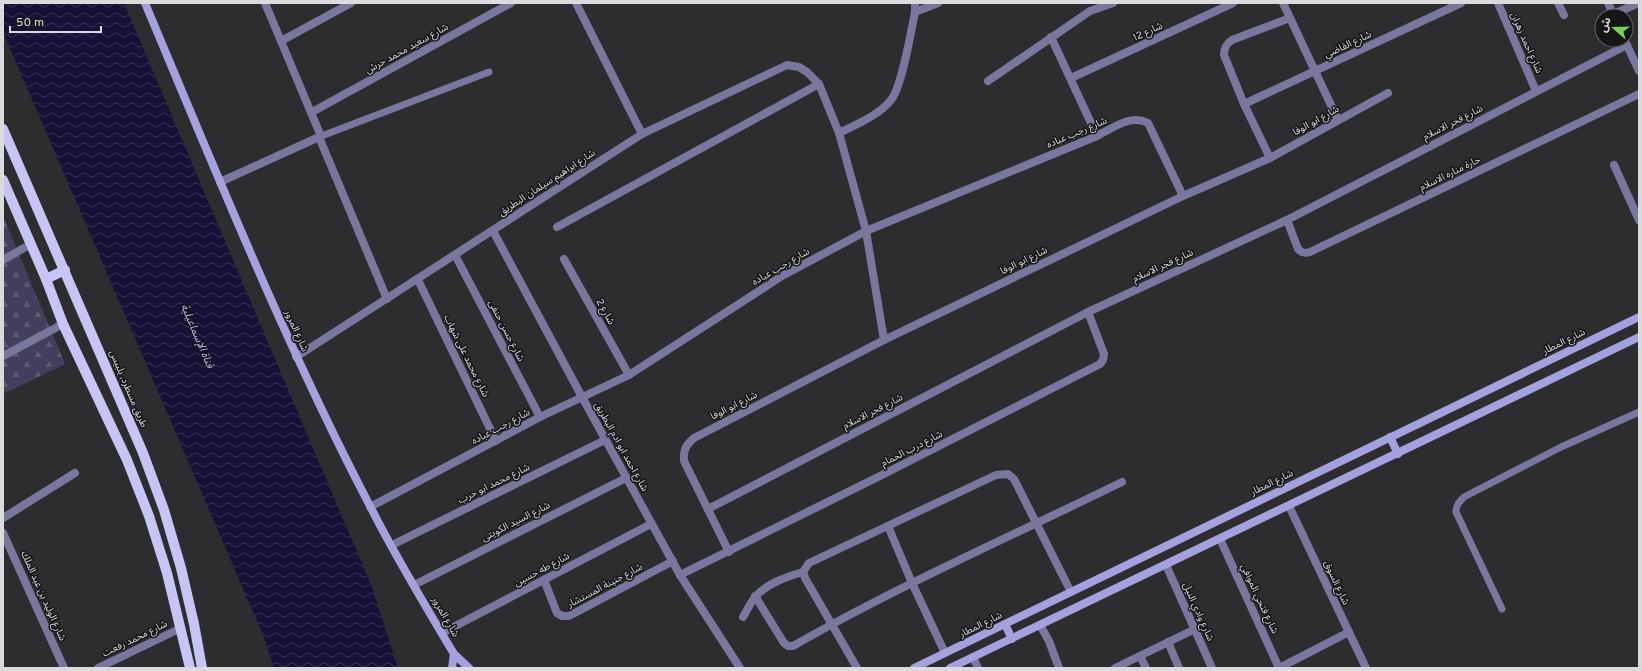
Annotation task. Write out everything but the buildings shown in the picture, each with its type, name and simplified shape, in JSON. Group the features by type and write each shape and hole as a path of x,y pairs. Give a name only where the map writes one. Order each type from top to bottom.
{"main road":[{"name":"طريق مسطرد, بلبيس","path":"3,129 143,453 164,510 181,568 194,624 202,668"},
{"path":"3,180 46,279 63,324 127,460 146,508 168,573 190,668"},
{"path":"46,279 65,270"}],"street":[{"name":"شارع المرور","path":"145,3 220,182 296,357 370,507 454,654 469,668"},
{"path":"265,3 320,131 319,137 387,299"},
{"path":"282,41 351,3"},
{"name":"شارع سعيد محمد حرش","path":"312,112 511,3"},
{"path":"576,3 642,134"},
{"path":"839,133 871,118 892,100 900,80 915,7 938,3"},
{"path":"988,81 1090,11 1113,3"},
{"name":"شارع 12","path":"1071,78 1233,3"},
{"path":"1283,3 1338,120"},
{"name":"شارع القاضي","path":"1244,104 1461,3"},
{"name":"شارع احمد زهران","path":"1498,3 1536,91"},
{"path":"1558,3 1564,15"},
{"path":"1628,8 1639,3"},
{"path":"1270,158 1244,104 1224,55 1224,49 1232,40 1290,18"},
{"path":"1051,37 1097,136"},
{"name":"شارع فجر الاسلام","path":"708,509 1088,312 1287,220 1536,91 1615,48"},
{"path":"1629,48 1639,71"},
{"name":"شارع ابراهيم سيلمان البطريق","path":"296,357 418,280 642,134 787,65 799,67 808,72 819,84"},
{"path":"557,227 819,84 839,133 866,231 884,340"},
{"name":"شارع ابو الوفا","path":"708,509 684,461 683,452 687,444 694,438 884,340 1183,196 1270,158 1388,93"},
{"name":"حارة مناره الاسلام","path":"1287,220 1298,248 1301,252 1306,254 1639,94"},
{"name":"شارع رجب عباده","path":"370,507 540,417 629,375 782,276 866,231 1097,136 1131,120 1141,120 1148,124 1183,196"},
{"path":"220,182 319,137"},
{"path":"1614,165 1639,220"},
{"name":"شارع احمد ابو ادم البطريق","path":"493,231 651,524 680,575 740,668"},
{"path":"3,260 31,244"},
{"name":"شارع حسن حنفى","path":"455,255 540,417"},
{"name":"شارع 2","path":"564,259 629,375"},
{"name":"شارع محمد على شهاب","path":"418,280 496,441"},
{"name":"شارع درب الحمام","path":"680,575 729,552 1100,364 1103,360 1104,354 1088,312"},
{"name":"شارع المطار","path":"914,668 1639,317"},
{"path":"3,356 63,324"},
{"path":"950,668 1639,337"},
{"path":"1390,438 1398,454"},
{"name":"شارع محمد ابو حرب","path":"392,545 605,440"},
{"path":"3,518 75,473"},
{"path":"744,617 755,596 773,583 787,576 803,572 809,563 996,475 1003,474 1008,474 1014,479 1071,592"},
{"name":"شارع السيد الكويتى","path":"414,585 626,478"},
{"path":"755,596 784,643 788,646 793,646 912,583 1122,482"},
{"name":"شارع السوق","path":"1289,506 1366,668"},
{"path":"708,509 729,552"},
{"name":"شارع طه حسين","path":"442,633 651,524"},
{"path":"888,526 912,583 945,653"},
{"name":"شارع الوليد بن عبد الملك","path":"3,533 64,668"},
{"name":"شارع فتحي الموافي","path":"1220,539 1279,668"},
{"name":"شارع جنينة المستشار","path":"544,580 557,613 562,616 569,616 672,561"},
{"name":"شارع وادي النيل","path":"1166,565 1212,668"},
{"path":"803,572 857,668"},
{"path":"1005,624 1012,638"},
{"path":"1040,625 1049,641 1059,668"},
{"name":"شارع محمد رفعت","path":"98,668 181,628"},
{"path":"1115,668 1195,629"},
{"path":"1279,668 1349,632"},
{"path":"1168,642 1179,668"},
{"name":"شارع المرور","path":"452,668 454,654"},
{"path":"1140,656 1146,668"},
{"path":"973,657 978,668"}],"lane":[{"path":"319,137 489,72"},
{"path":"1502,609 1456,512 1458,502 1464,497 1561,447 1639,412"}],"green space":[{"path":"3,216 65,364 3,394"}],"water":[{"name":"قناة الإسماعيلية","path":"3,3 124,3 372,587 398,668 274,668 263,635 3,32"}]}
